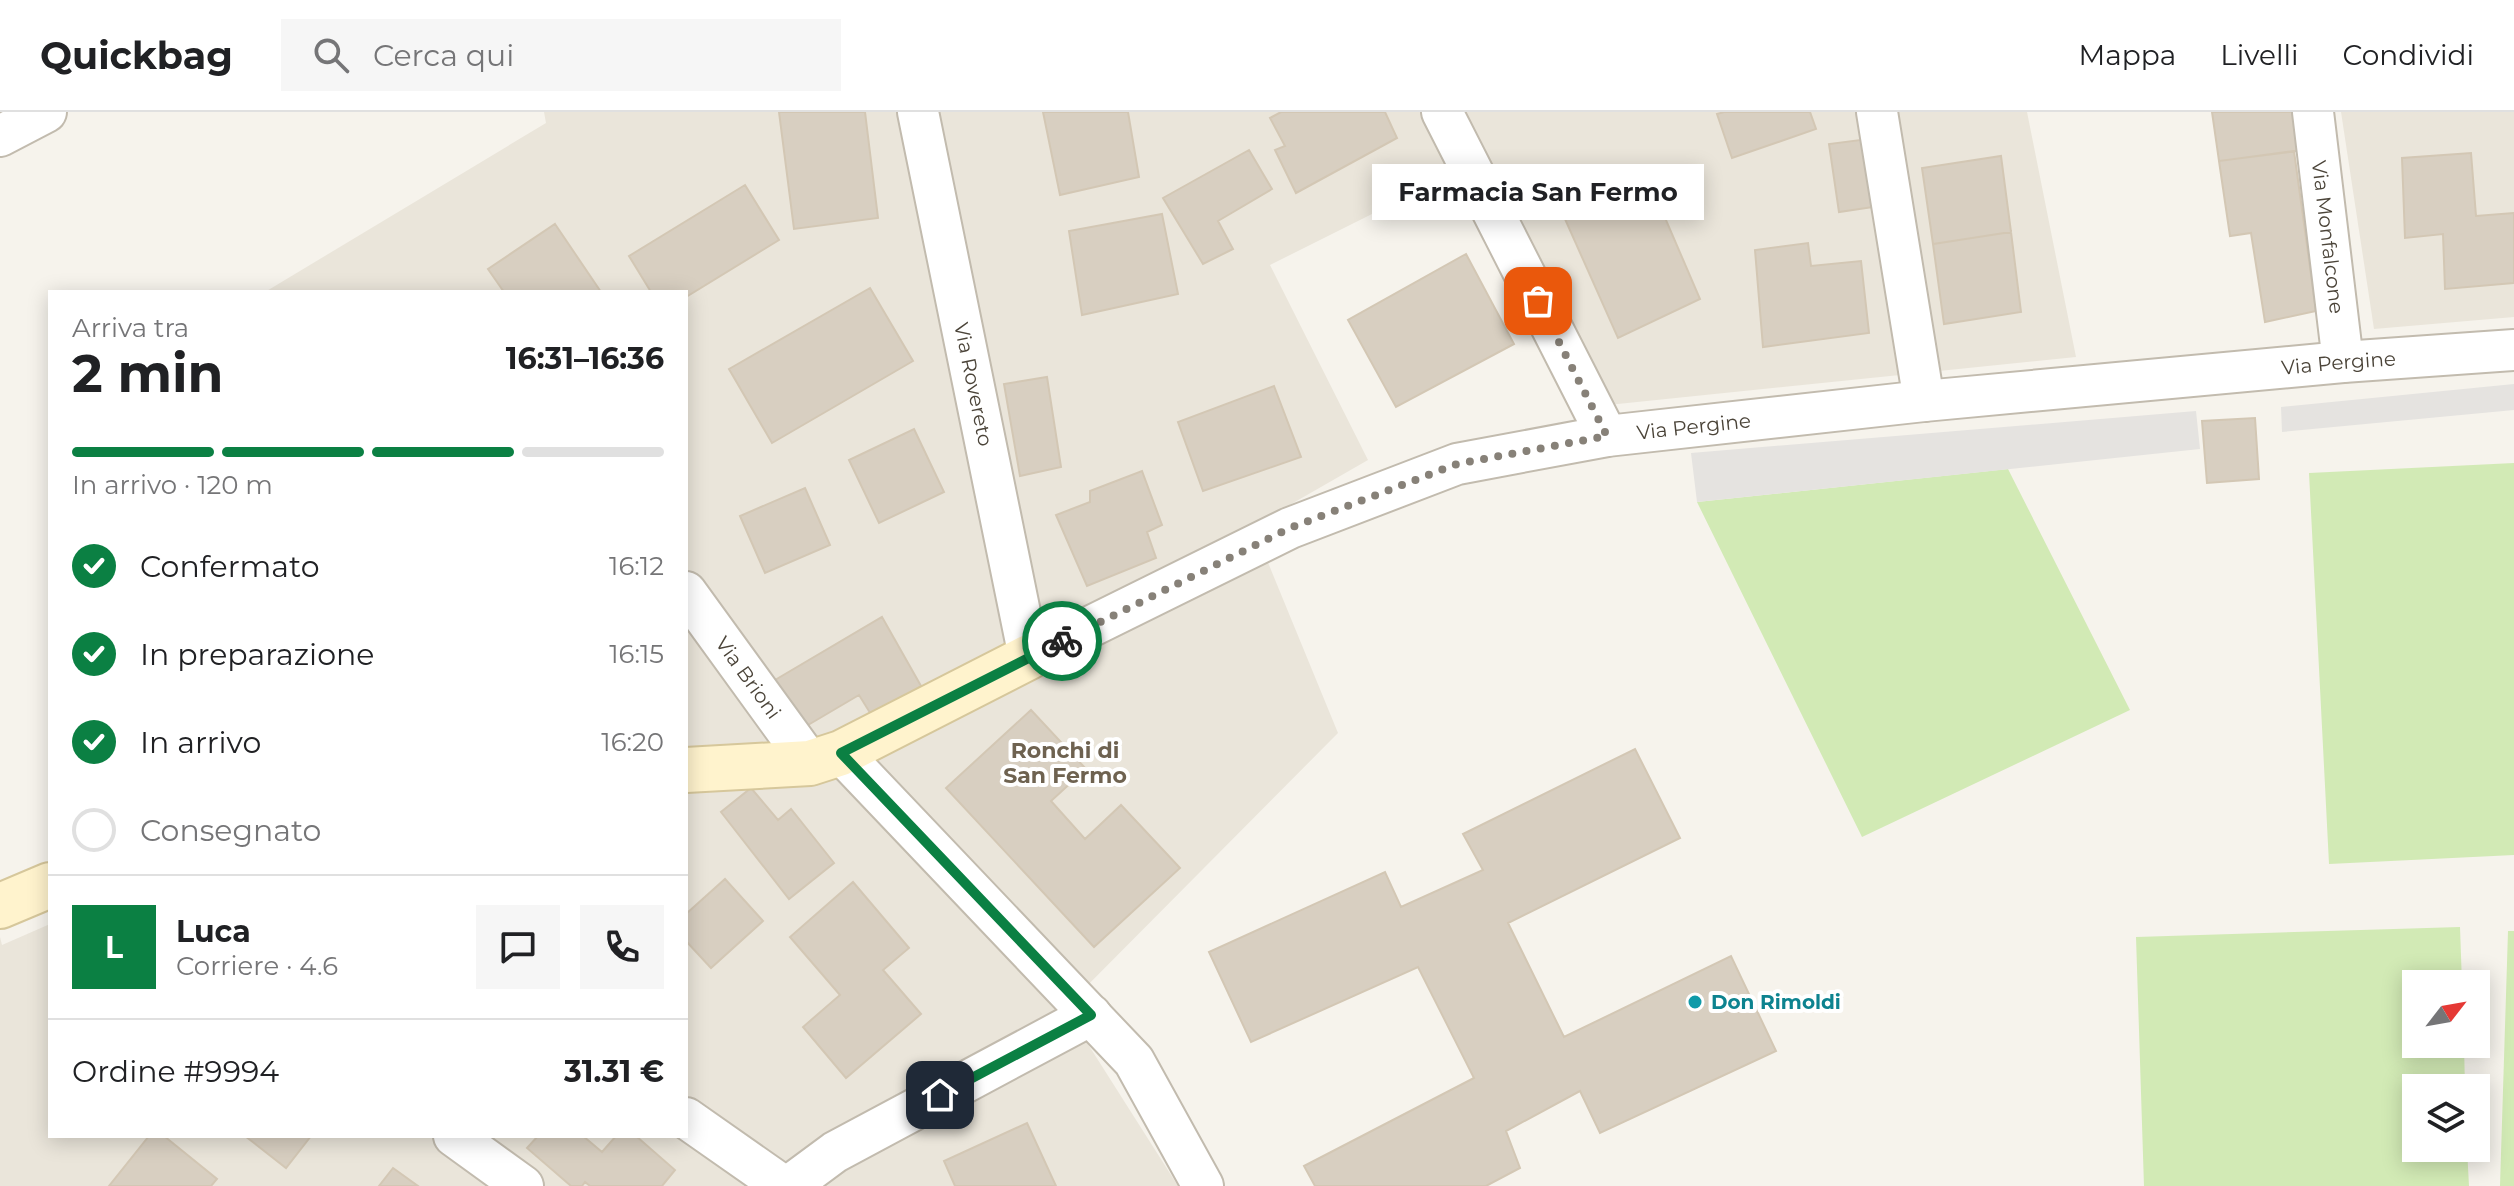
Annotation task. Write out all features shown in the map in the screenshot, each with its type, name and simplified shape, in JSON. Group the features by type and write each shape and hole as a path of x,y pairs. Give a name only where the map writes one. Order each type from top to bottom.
{"street":[{"path":"0,136 46,112"},
{"name":"Via Rovereto","path":"918,112 1029,657"},
{"path":"1442,112 1607,436"},
{"path":"1877,112 1924,401"},
{"name":"Via Monfalcone","path":"2313,112 2343,362"},
{"name":"Via Pergine","path":"1029,657 1303,523 1457,464 1607,436 1924,401 2343,362 2514,350"},
{"name":"Via Brioni","path":"688,594 826,758 1091,1015 1134,1061 1203,1186"},
{"path":"688,770 826,758 1029,657"},
{"path":"0,906 48,886"},
{"path":"789,1186 838,1169 1091,1015"},
{"path":"688,1119 783,1186"},
{"path":"457,1138 523,1186"}],"shaded area":[{"path":"544,112 2027,112 2076,357 1608,405 1476,162 1270,265 1368,460 1253,526 1338,733 1065,1008 1178,1186 0,1186 0,937 2,945 48,925 48,1138 688,1138 688,290 268,290 546,123"},
{"path":"2341,112 2514,112 2514,317 2374,329"},
{"path":"2514,384 2514,410 2282,432 2281,407"},
{"path":"2196,411 2200,449 1697,502 1691,453"}],"green space":[{"path":"2514,463 2514,855 2329,864 2309,473"},
{"path":"2008,469 2130,710 1862,837 1697,502"},
{"path":"2460,927 2462,970 2402,970 2402,1058 2464,1058 2465,1074 2402,1074 2402,1162 2468,1162 2469,1186 2144,1186 2136,937"},
{"path":"2508,931 2514,931 2514,1186 2500,1186"}],"building":[{"path":"779,112 865,112 878,218 794,229"},
{"path":"1043,112 1128,112 1139,177 1060,195"},
{"path":"1281,112 1385,112 1397,138 1296,193 1275,150 1285,146 1270,118"},
{"path":"1810,112 1816,129 1732,158 1717,114"},
{"path":"2212,112 2300,112 2305,150 2219,161"},
{"path":"1868,139 1880,206 1839,212 1829,144"},
{"path":"1249,150 1272,189 1218,221 1233,249 1203,264 1163,198"},
{"path":"2294,151 2316,311 2265,322 2251,233 2230,236 2219,161"},
{"path":"2471,153 2476,216 2514,213 2514,283 2445,289 2443,234 2405,238 2402,158"},
{"path":"2001,156 2011,232 1933,244 1922,168"},
{"path":"1650,183 1700,299 1618,338 1565,219"},
{"path":"745,185 779,240 688,296 688,290 650,290 629,256"},
{"path":"1162,214 1178,294 1082,315 1069,231"},
{"path":"555,224 600,290 503,290 488,269"},
{"path":"2011,232 2021,312 1944,324 1933,244"},
{"path":"1808,243 1811,266 1861,261 1869,333 1763,347 1755,250"},
{"path":"1466,254 1514,344 1396,407 1348,320"},
{"path":"870,288 913,361 772,443 729,369"},
{"path":"1047,377 1061,467 1020,476 1004,384"},
{"path":"1274,386 1301,457 1203,491 1178,422"},
{"path":"2255,418 2259,479 2207,483 2202,421"},
{"path":"914,429 944,492 879,523 849,460"},
{"path":"1142,471 1162,525 1147,532 1156,558 1087,586 1056,515 1090,502 1090,491"},
{"path":"805,488 830,545 765,573 740,516"},
{"path":"882,617 921,686 872,716 859,695 803,728 775,680"},
{"path":"1031,710 1086,769 1051,801 1085,839 1121,805 1180,868 1094,947 946,788"},
{"name":"Don Rimoldi","path":"1635,749 1680,838 1508,923 1564,1037 1731,956 1776,1051 1600,1133 1580,1091 1506,1131 1520,1168 1486,1186 1315,1186 1304,1166 1474,1078 1418,967 1251,1042 1209,952 1385,872 1401,907 1483,870 1463,834"},
{"path":"751,788 778,820 791,809 834,863 789,899 721,812"},
{"path":"725,879 763,921 711,968 688,943 688,912"},
{"path":"853,882 909,948 883,970 921,1014 846,1078 803,1027 840,995 790,937"},
{"path":"1027,1123 1056,1186 955,1186 944,1161"},
{"path":"147,1138 166,1138 217,1179 211,1186 109,1186"},
{"path":"248,1138 309,1138 286,1168"},
{"path":"536,1138 585,1138 602,1152 614,1138 638,1138 675,1170 662,1186 590,1186 585,1182 582,1186 571,1186 527,1148"},
{"path":"393,1168 418,1186 379,1186"}],"way so far":[{"path":"1062,641 1290,528 1457,464 1607,436 1538,301"}],"place":[{"name":"Farmacia San Fermo","path":"1538,301"},
{"name":"Don Rimoldi","path":"1695,1002"}],"district":[{"name":"Ronchi di San Fermo","path":"1065,762"}],"route":[{"path":"940,1095 1091,1015 841,753 1062,641"}]}
